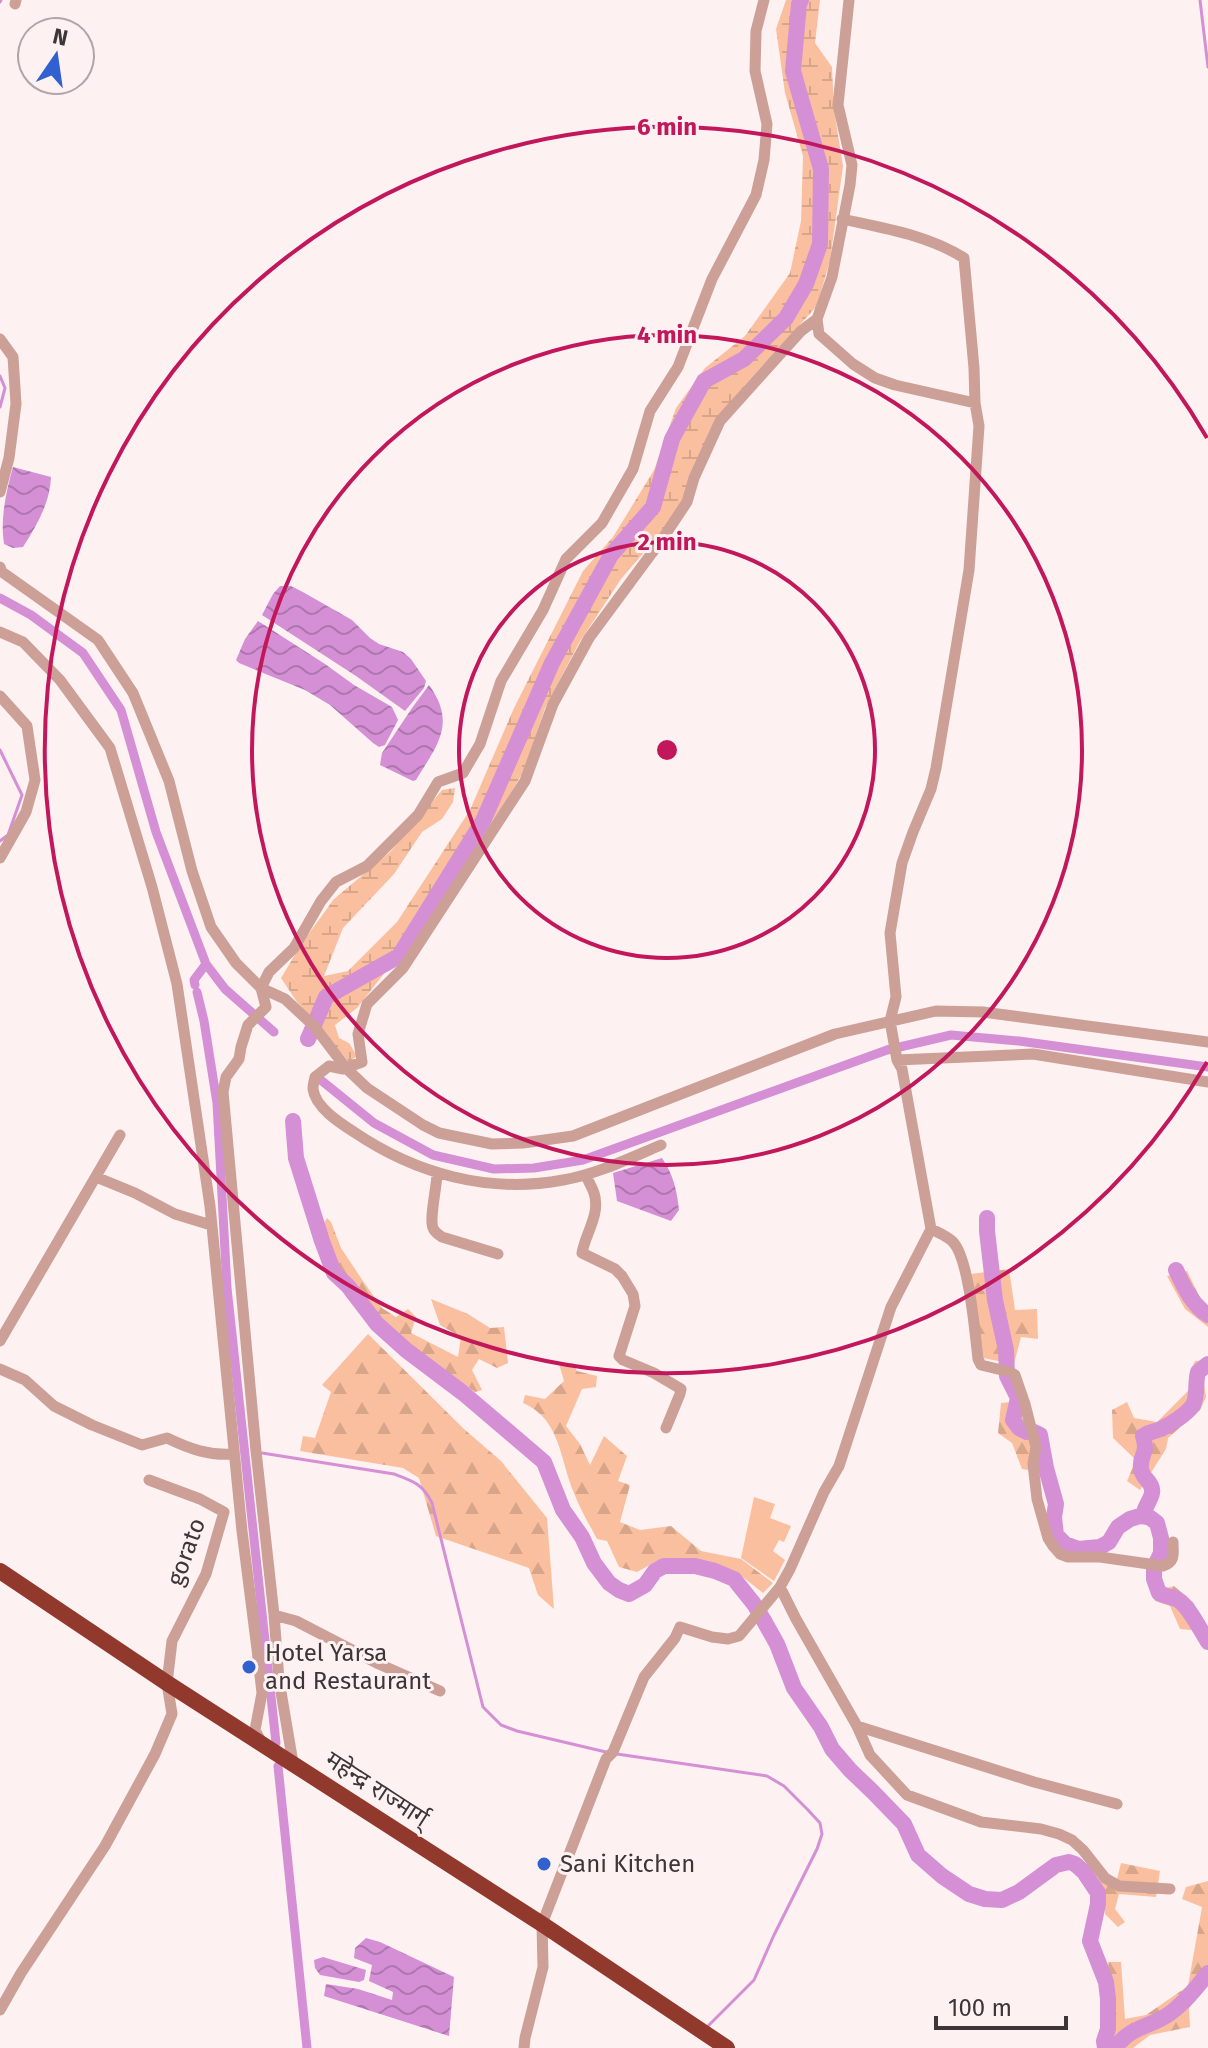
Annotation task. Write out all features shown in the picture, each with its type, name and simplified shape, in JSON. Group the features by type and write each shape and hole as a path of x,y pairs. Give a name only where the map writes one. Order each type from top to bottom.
{"highway":[{"name":"महेन्द्र राज्मार्ग्","path":"0,1571 727,2048"}],"street":[{"path":"293,1763 279,1680 256,1451 223,1092 226,1077 239,1059 251,1021 266,1007 261,988 269,972 294,948 321,901 336,882 367,866 418,815 438,782 463,773 480,744 501,681 543,610 566,559 602,523 633,469 650,411 678,367 712,279 756,195 764,160 767,124 755,71 756,31 764,0"},
{"path":"849,0 838,105 852,165 832,277 817,319 819,334 853,364 875,378 975,403"},
{"path":"524,2048 543,1967 542,1924 644,1677 680,1627 712,1637 728,1639 739,1636 780,1588 839,1466 891,1307 931,1229 902,1069 890,1025 896,997 890,933 902,863 931,789 969,570 979,426 973,343 964,258 905,233 842,219"},
{"path":"661,1145 586,1175 565,1180 522,1184 480,1183 437,1173 367,1141 324,1110 313,1091 315,1077 329,1066 343,1069 362,1062 358,1034 367,1004 403,968 525,781 553,704 589,638 687,502 694,478 720,421 801,331 817,319"},
{"path":"0,339 13,357 16,404 9,458 0,492"},
{"path":"1,570 98,640 133,693 169,781 192,871 211,927 236,963 261,988 285,999 314,1026 346,1068 367,1088 439,1133 492,1144 573,1136 835,1034 890,1025 936,1011 983,1012 1208,1042"},
{"path":"0,632 23,642 60,680 110,748 152,887 177,984 211,1225 262,1693 255,1730 262,1744"},
{"path":"0,696 27,726 35,780 26,812 0,858"},
{"path":"896,1055 1033,1054 1208,1082"},
{"path":"0,1341 120,1135"},
{"path":"437,1173 432,1219 435,1232 442,1237 498,1254"},
{"path":"586,1175 594,1192 595,1205 594,1220 582,1253 615,1269 633,1294 635,1306 619,1356 681,1389 666,1428"},
{"path":"96,1177 175,1214 211,1225"},
{"path":"931,1229 952,1242 960,1252 967,1273 981,1365 1015,1375 1036,1447 1033,1464 1037,1499 1053,1546 1068,1557 1100,1557 1155,1565 1170,1564 1174,1558 1173,1542"},
{"path":"0,1369 25,1380 54,1406 142,1445 167,1438 215,1455 234,1454"},
{"name":"gorato","path":"149,1480 200,1499 224,1512 206,1574 172,1641 167,1683"},
{"path":"780,1588 870,1755 907,1795 981,1822 1059,1834 1072,1840 1105,1878 1119,1886 1170,1889"},
{"path":"274,1615 296,1621 440,1691"},
{"path":"0,2010 105,1846 155,1754 172,1714 167,1683"},
{"path":"857,1726 1034,1782 1117,1804"}],"green space":[{"path":"786,0 820,0 815,43 832,67 834,110 843,166 830,260 817,306 745,385 709,433 682,501 659,535 621,579 579,643 545,708 525,769 506,801 379,980 357,1008 335,1025 339,1038 349,1043 357,1056 349,1062 297,1002 281,978 334,899 390,852 442,790 455,788 453,802 442,819 422,832 394,874 343,928 324,976 348,971 397,922 470,810 514,708 583,571 613,537 654,470 676,408 705,368 745,336 790,273 801,221 803,156 785,93 776,29"},
{"path":"327,1218 341,1248 382,1308 396,1317 408,1309 416,1317 411,1333 458,1357 461,1337 440,1325 431,1299 468,1314 490,1328 504,1327 508,1363 497,1368 479,1359 472,1370 482,1390 475,1392 371,1319 347,1298 338,1278 321,1228"},
{"path":"1009,1269 1015,1310 1037,1309 1038,1339 1021,1337 1014,1364 983,1358 971,1274"},
{"path":"1187,1271 1208,1310 1208,1327 1185,1309 1167,1276"},
{"path":"368,1334 464,1429 501,1461 547,1518 554,1609 538,1595 529,1568 436,1536 419,1478 403,1468 300,1451 303,1436 315,1438 331,1392 322,1385"},
{"path":"1208,1360 1208,1370 1203,1378 1206,1397 1200,1410 1168,1438 1166,1449 1140,1490 1127,1481 1136,1460 1113,1438 1112,1410 1127,1402 1134,1418 1157,1422 1191,1388 1191,1370 1195,1361"},
{"path":"573,1363 577,1371 597,1376 596,1387 582,1389 566,1426 580,1444 590,1465 604,1436 627,1456 618,1481 630,1485 620,1522 640,1530 671,1526 701,1551 741,1559 773,1583 763,1593 739,1574 699,1560 657,1561 637,1572 619,1567 607,1541 597,1539 582,1511 552,1430 536,1410 523,1403 525,1395 545,1399 564,1381 559,1364"},
{"path":"1020,1401 1033,1447 1028,1470 1022,1469 1012,1443 998,1433 1001,1403"},
{"path":"754,1497 775,1504 770,1518 791,1526 784,1542 779,1540 773,1551 785,1560 774,1581 741,1558"},
{"path":"1160,1571 1163,1589 1174,1586 1194,1603 1201,1631 1180,1629 1170,1606 1155,1601 1148,1585 1150,1572"},
{"path":"1121,1863 1160,1871 1156,1897 1119,1894 1115,1909 1125,1922 1118,1927 1105,1914 1105,1895 1096,1882 1101,1878 1117,1879"},
{"path":"1208,1881 1208,1986 1189,2008 1190,2027 1150,2035 1133,2048 1116,2048 1112,2031 1108,1962 1121,1962 1125,2019 1146,2015 1188,1986 1202,1907 1182,1899 1186,1887"}],"water":[{"path":"13,467 51,477 38,522 23,547 13,548 4,544 3,525"},
{"path":"280,586 291,586 301,591 352,620 379,644 403,652 411,659 426,681 405,711 262,615"},
{"path":"258,621 392,707 398,720 385,745 379,747 373,743 330,705 305,690 239,663 236,660 245,639"},
{"path":"429,685 442,711 443,723 437,745 413,781 380,765 382,753"},
{"path":"662,1158 672,1176 679,1210 671,1221 617,1201 613,1173"},
{"path":"366,1938 454,1977 449,2036 324,1996 326,1984 358,1989 392,2000 393,1992 369,1981 372,1965 354,1958 355,1948"},
{"path":"323,1957 366,1970 364,1980 359,1982 320,1975 314,1960"}],"waterway":[{"path":"308,1039 326,997 399,956 483,821 552,663 611,555 653,507 672,439 704,381 744,359 786,318 806,284 820,244 821,169 793,71 801,0"},
{"path":"1200,0 1208,67"},
{"path":"0,376 5,388 0,407"},
{"path":"0,598 31,615 83,653 121,710 156,832 206,964 225,989 274,1032"},
{"path":"0,750 22,795 8,835 0,841"},
{"path":"195,985 194,980 206,964"},
{"path":"197,992 217,1103 227,1288 276,1743"},
{"path":"322,1081 374,1123 433,1155 494,1169 534,1168 583,1160 887,1050 951,1035 1019,1041 1208,1067"},
{"path":"293,1121 296,1158 334,1273 377,1324 544,1462 563,1510 609,1583 629,1594 645,1585 655,1571 664,1566 695,1566 734,1579 763,1619 777,1644 794,1688 832,1749 904,1824 918,1855 969,1894 1002,1900 1019,1892 1056,1865 1069,1862 1084,1872 1098,1893 1090,1941 1106,1982 1108,2029 1105,2048"},
{"path":"987,1218 1007,1376 1018,1398 1013,1420 1027,1432"},
{"path":"1176,1270 1193,1301 1208,1315"},
{"path":"1146,1517 1144,1512 1152,1489 1141,1469 1145,1447 1143,1436 1161,1429 1193,1405 1198,1372 1208,1364"},
{"path":"1034,1432 1040,1435 1056,1504 1056,1535 1065,1544 1078,1549 1100,1547 1109,1542 1118,1527 1130,1519 1149,1517 1157,1523 1161,1538 1161,1553 1154,1568 1159,1593 1182,1603 1208,1642"},
{"path":"262,1453 394,1474 421,1487 432,1503 483,1707 501,1725 517,1731 606,1752"},
{"path":"617,1754 767,1776 784,1786 820,1823 822,1834 817,1849 754,1980 708,2026"},
{"path":"278,1766 307,2048"},
{"path":"1115,2048 1128,2034 1173,2011 1208,1973"}],"place":[{"name":"Hotel Yarsa and Restaurant","path":"249,1667"},
{"name":"Sani Kitchen","path":"544,1864"}]}
